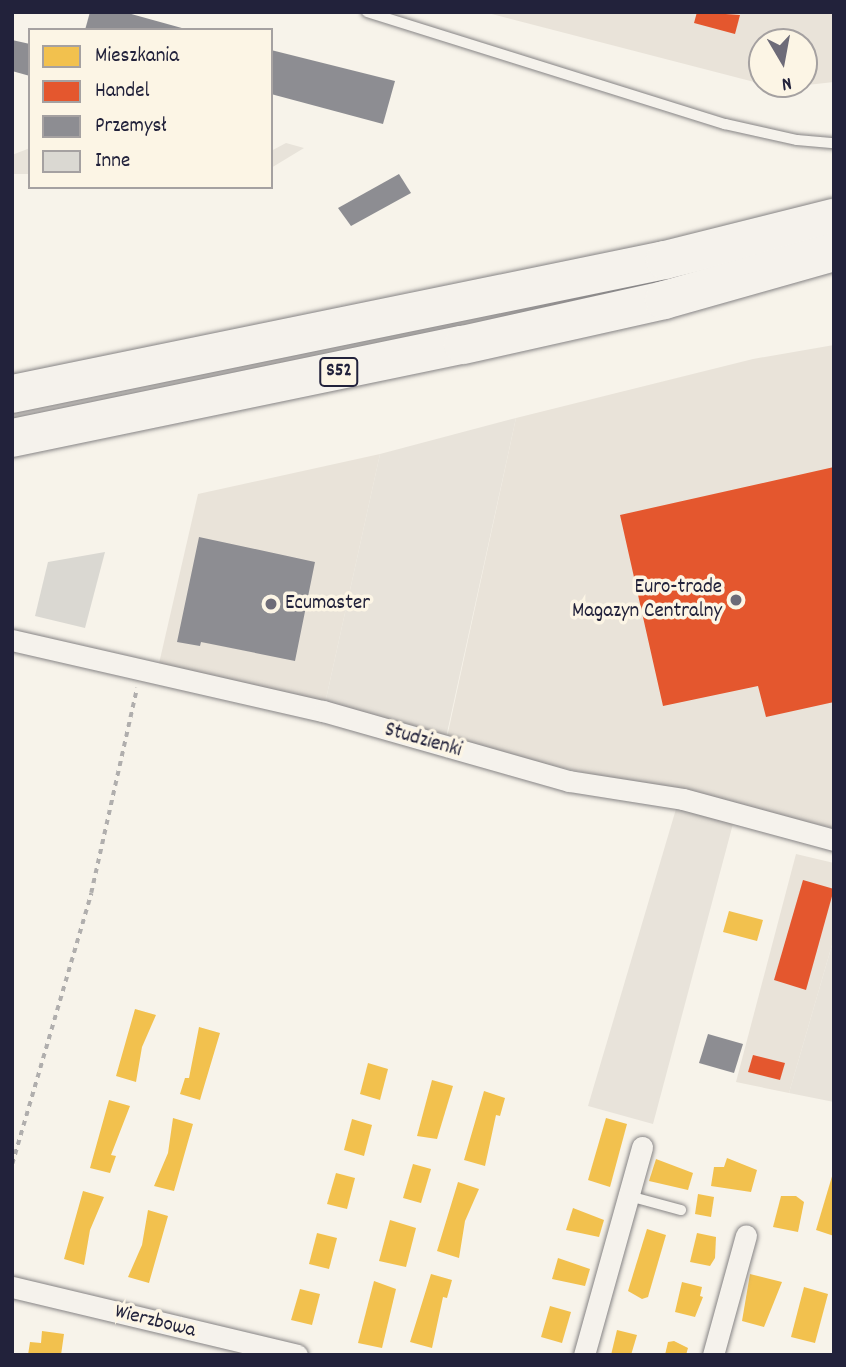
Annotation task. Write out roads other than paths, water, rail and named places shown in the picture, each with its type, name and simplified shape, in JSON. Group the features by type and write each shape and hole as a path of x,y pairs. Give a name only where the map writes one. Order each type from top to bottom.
{"highway":[{"path":"665,260 834,199"},
{"name":"S52","path":"12,394 665,260 834,218"},
{"name":"S52","path":"12,438 334,373 664,300 834,252"},
{"path":"664,300 834,281"}],"street":[{"name":"Studzienki","path":"12,640 323,711 569,781 683,799 834,840"},
{"path":"584,1355 642,1147"},
{"path":"713,1355 746,1235"},
{"name":"Wierzbowa","path":"12,1287 297,1355"},
{"path":"199,1355 202,1333"}],"lane":[{"path":"367,12 725,124 770,136 834,143"},
{"path":"629,1196 681,1210"}],"place":[{"name":"Euro-trade Magazyn Centralny","path":"736,600"},
{"name":"Ecumaster","path":"271,604"}]}
